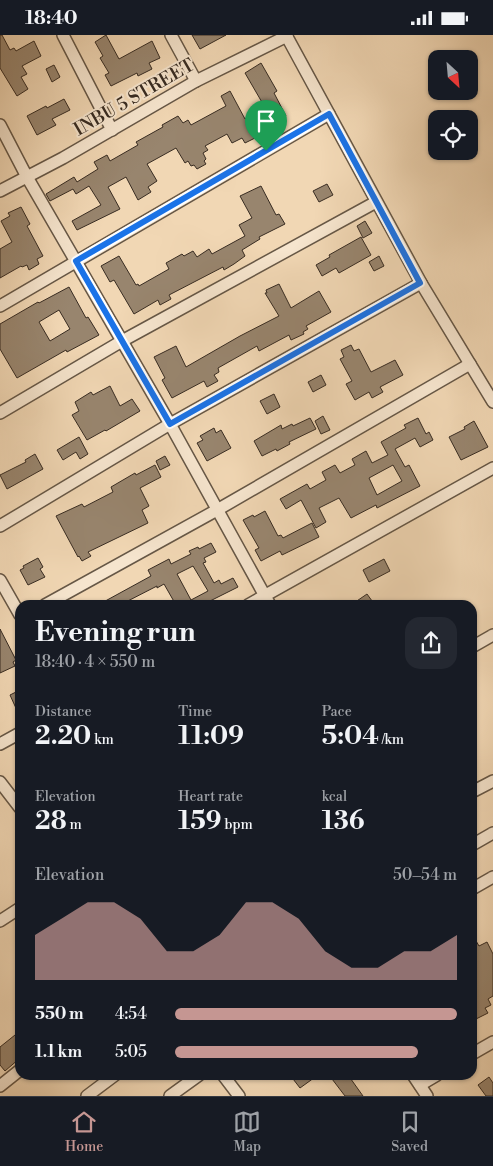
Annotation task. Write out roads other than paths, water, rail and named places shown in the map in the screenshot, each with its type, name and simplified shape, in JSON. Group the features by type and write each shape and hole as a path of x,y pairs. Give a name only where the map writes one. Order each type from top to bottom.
{"street":[{"path":"62,35 112,130"},
{"path":"171,35 196,81"},
{"path":"286,35 420,283 493,402"},
{"name":"INBU 5 STREET","path":"0,191 112,130 196,81 286,35"},
{"path":"0,306 329,114"},
{"path":"0,125 27,177 170,424 267,600 493,468"},
{"path":"0,413 122,341 376,202"},
{"path":"0,526 170,424 420,283"},
{"path":"54,600 217,510 470,364"},
{"path":"0,580 15,606"},
{"path":"477,644 493,635"},
{"path":"0,744 15,736"},
{"path":"477,789 493,781"},
{"path":"0,782 15,802"},
{"path":"477,842 493,833"},
{"path":"477,886 493,877"},
{"path":"0,921 15,911"},
{"path":"477,1051 493,1042"},
{"path":"0,1086 15,1074"},
{"path":"87,1096 108,1080"},
{"path":"170,1096 192,1080"},
{"path":"227,1080 238,1096"},
{"path":"416,1080 428,1096"},
{"path":"420,1085 428,1080"}]}
